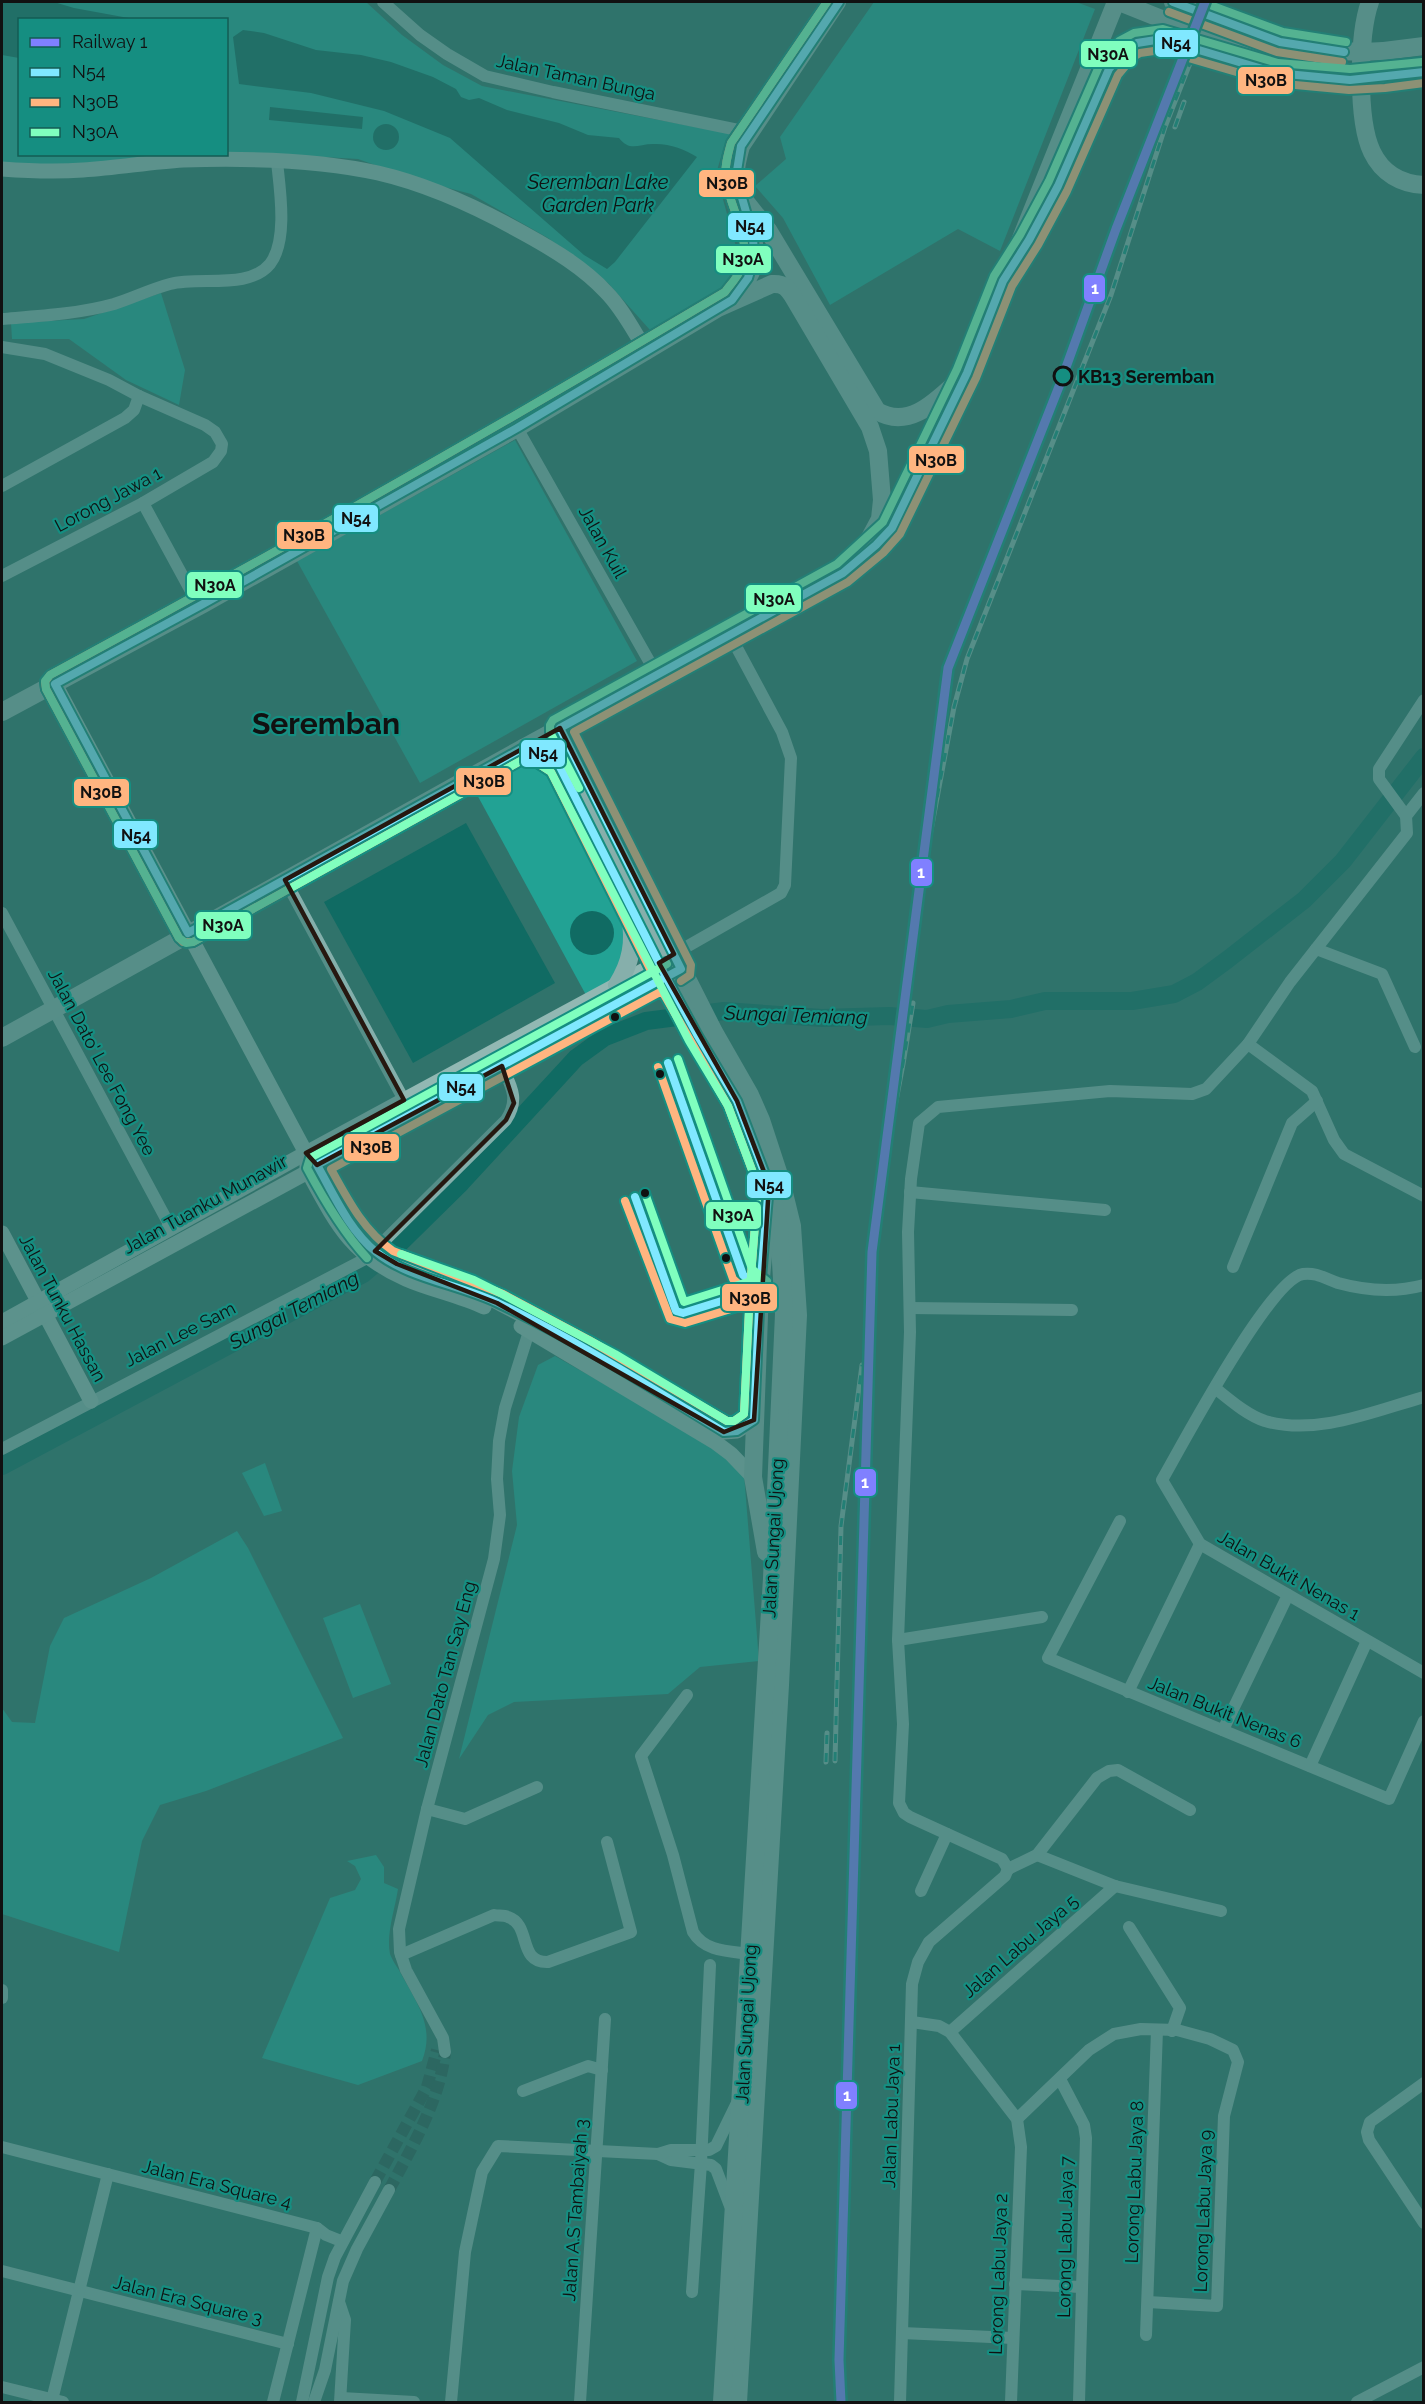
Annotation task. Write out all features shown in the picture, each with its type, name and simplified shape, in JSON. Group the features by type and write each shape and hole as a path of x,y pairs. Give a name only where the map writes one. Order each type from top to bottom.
{"highway":[{"path":"732,300 749,277 754,257 750,223 736,170 741,146 748,132 836,2"},
{"path":"2,1038 188,933 843,573 870,552 892,528 967,373 1117,2 1234,48 1318,77"},
{"path":"1173,2 1280,42 1333,51 1389,51 1424,45"},
{"path":"1370,2 1364,28 1362,92 1366,130 1372,152 1395,180 1424,185"},
{"path":"1389,51 1424,37"},
{"path":"1004,282 1058,186 1109,69 1126,49 1137,43 1162,39 1276,73 1350,80 1424,72"},
{"path":"1380,163 1404,173 1424,175"},
{"path":"742,197 768,230 877,411 886,416 896,417 920,412 937,401 967,373"},
{"path":"2,712 199,606 517,428 732,300 772,284 780,283 788,289 870,427 878,451 882,500 880,519 871,539 843,573"},
{"name":"Jalan Sungai Ujong","path":"560,728 670,966 706,1034 737,1101 770,1185 779,1227 784,1314 772,1578 722,2403"},
{"name":"Jalan Sungai Ujong","path":"523,748 543,753 559,765 626,898 670,966"},
{"path":"617,986 627,970 633,942 626,898"},
{"name":"Jalan Sungai Ujong","path":"706,1034 750,1095 782,1181 792,1226 798,1315 780,1685 738,2403"},
{"path":"770,1185 760,1289 753,1477 772,1578"}],"main road":[{"path":"2,169 84,170 182,160 277,162 340,167 378,173 459,200 492,215 566,258 597,283 615,302 647,352"},
{"path":"55,684 312,1168 374,1257 412,1281 478,1304 530,1326 689,1419 724,1432 736,1431 754,1419"},
{"name":"Jalan Tuanku Munawir","path":"2,1338 42,1308 171,1228 617,986 670,966"},
{"name":"Jalan Tuanku Munawir","path":"2,1322 42,1308 312,1168 502,1066 670,966"},
{"name":"Jalan Tunku Hassan","path":"2,1233 91,1401"},
{"path":"689,1419 731,1454 753,1477"}],"street":[{"name":"Jalan Taman Bunga","path":"383,2 420,36 485,76 748,132"},
{"path":"2,319 66,314 97,308 172,283 253,277 270,263 278,250 280,236 277,162"},
{"path":"2,347 45,354 109,380 139,396 134,410 125,418 2,486"},
{"name":"Lorong Jawa 1","path":"2,576 143,503 213,462 221,451 222,444 215,432 205,425 139,396"},
{"name":"Jalan Kuil","path":"517,428 657,675"},
{"path":"143,503 199,606"},
{"path":"670,966 781,893 785,885 791,758 782,732 730,635"},
{"path":"1190,1810 1118,1770 1109,1771 1097,1778 1037,1855 1008,1869 1002,1859 910,1817 904,1813 899,1803 903,1724 898,1640 910,1308 908,1232 910,1192 919,1124 938,1107 1110,1091 1192,1094 1206,1089 1248,1044 1290,982 1407,833 1406,816 1379,779 1379,769 1424,700"},
{"path":"1406,816 1424,793"},
{"path":"285,880 404,1100"},
{"name":"Jalan Dato' Lee Fong Yee","path":"2,913 171,1228"},
{"path":"1316,949 1382,974 1415,1047"},
{"path":"1248,1044 1312,1091 1334,1140 1344,1154 1424,1196"},
{"name":"Jalan Lee Sam","path":"2,1449 91,1401 374,1257 506,1120 514,1103 512,1089 502,1066"},
{"path":"1233,1267 1292,1123 1317,1101"},
{"path":"910,1192 1105,1210"},
{"path":"1424,1285 1387,1292 1358,1288 1316,1274 1301,1274 1283,1288 1244,1339 1215,1388 1240,1408 1264,1421 1294,1426 1325,1424 1424,1397"},
{"path":"910,1308 1072,1310"},
{"name":"Jalan Dato Tan Say Eng","path":"441,2051 443,2038 406,1970 401,1955 399,1929 427,1809 494,1559 500,1515 497,1479 499,1442 506,1408 530,1326"},
{"name":"Jalan Bukit Nenas 1","path":"1215,1388 1162,1480 1200,1544 1424,1673"},
{"name":"Jalan Bukit Nenas 6","path":"1120,1521 1048,1658 1389,1799 1424,1721"},
{"path":"1128,1692 1200,1544"},
{"path":"1223,1731 1288,1595"},
{"path":"898,1640 1042,1617"},
{"path":"1310,1766 1367,1641"},
{"path":"687,1695 641,1756 673,1854 693,1932 699,1941 709,1947 750,1954"},
{"path":"427,1809 465,1819 537,1787"},
{"path":"921,1891 947,1834"},
{"path":"401,1955 494,1915 508,1917 518,1924 532,1957 538,1962 548,1962 631,1932 607,1842"},
{"path":"1037,1855 1115,1886 1221,1911"},
{"name":"Jalan Labu Jaya 1","path":"900,2403 912,1984 918,1962 929,1942 1005,1876 1008,1869"},
{"name":"Jalan Labu Jaya 5","path":"950,2032 1115,1886"},
{"path":"912,2022 939,2026 950,2032 1017,2119 1089,2050 1114,2034 1141,2029 1172,2031 1180,2008 1129,1927"},
{"path":"692,2292 710,1965"},
{"path":"2,1990 2,1998"},
{"name":"Jalan A.S Tambaiyah 3","path":"580,2403 605,2019"},
{"name":"Lorong Labu Jaya 8","path":"1146,2335 1157,2030"},
{"name":"Lorong Labu Jaya 9","path":"1148,2302 1217,2306 1224,2116 1238,2062 1233,2050 1210,2039 1172,2031"},
{"path":"523,2091 588,2066 602,2070"},
{"name":"Lorong Labu Jaya 7","path":"1060,2079 1084,2125 1079,2403"},
{"path":"1424,2084 1367,2126 1369,2139 1424,2223"},
{"path":"451,2403 465,2252 482,2172 498,2146 658,2154 671,2160 701,2157 716,2146 742,2094"},
{"name":"Lorong Labu Jaya 2","path":"1011,2403 1021,2147 1017,2119"},
{"name":"Jalan Era Square 4","path":"2,2149 317,2228 326,2235 341,2241"},
{"path":"701,2157 720,2176 734,2219"},
{"path":"2,2387 58,2401 79,2290 108,2174"},
{"path":"302,2403 328,2277 341,2241 375,2182"},
{"path":"314,2403 325,2370 338,2298 357,2249 389,2190"},
{"path":"273,2403 317,2228"},
{"name":"Jalan Era Square 3","path":"2,2271 288,2344"},
{"path":"1015,2284 1081,2287"},
{"path":"338,2298 345,2320 340,2400 414,2403"},
{"path":"902,2333 1013,2338"},
{"path":"1357,2403 1424,2367"}],"highlighted area":[{"path":"560,728 674,954 659,963 737,1101 769,1185 754,1420 724,1432 497,1303 397,1264 375,1251 506,1120 514,1103 502,1066 317,1165 306,1153 404,1100 285,880"}],"green space":[{"path":"2,2 366,2 402,35 443,65 482,86 732,134 723,150 716,174 740,261 734,281 650,330 608,283 548,238 471,194 414,179 358,159 228,153 228,18 18,18 18,156 172,156 88,167 2,165"},
{"path":"874,2 1076,2 1095,9 1000,251 958,229 830,305 783,218 755,186 786,159 780,137"},
{"path":"161,293 185,370 179,405 126,380 69,339 12,339 11,323 84,319"},
{"path":"515,440 637,661 420,783 297,561"},
{"path":"528,760 548,774 620,913 624,932 624,954 612,981 586,995 475,791"},
{"path":"555,1356 736,1459 744,1474 759,1661 700,1667 668,1694 514,1702 488,1715 459,1759 517,1525 512,1471 519,1417 538,1365"},
{"path":"265,1463 282,1511 264,1516 242,1473"},
{"path":"237,1531 248,1548 343,1738 206,1791 160,1805 142,1841 119,1952 2,1914 2,1708 12,1722 35,1723 50,1646 64,1618 151,1578"},
{"path":"360,1604 391,1684 353,1698 323,1618"},
{"path":"376,1855 384,1867 384,1883 398,1889 390,1930 390,1954 422,2014 427,2036 422,2061 358,2085 262,2058 330,1898 355,1890 361,1879 355,1866 347,1861"}],"water":[{"path":"2,2 54,2 129,18 18,18 18,58 2,55"},
{"name":"Seremban Lake Garden Park","path":"243,30 264,33 316,50 361,55 391,62 433,77 456,89 461,97 469,100 479,98 507,110 559,123 588,135 619,138 631,146 665,144 697,157 615,262 607,269 584,255 450,138 384,111 311,93 239,84 233,37"},
{"path":"270,107 363,117 362,129 269,120"},
{"path":"386,124 395,128 399,137 395,146 386,150 377,146 373,137 377,128"},
{"path":"466,823 555,983 413,1063 324,902"},
{"path":"592,911 607,918 614,933 607,948 592,955 577,948 570,933 577,918"}],"waterway":[{"name":"Sungai Temiang","path":"2,1466 363,1274 399,1244 461,1183 576,1058 605,1037 646,1021 724,1011 822,1018 889,1016 927,1019 948,1014 1011,1009 1045,1001 1132,1001 1174,994 1197,982 1304,900 1343,861 1424,757"}],"tunnel":[{"path":"375,2182 427,2087 437,2050"},
{"path":"389,2190 416,2140 431,2105 445,2052"}],"railway":[{"path":"914,921 954,707 967,659 1111,295 1165,127 1214,2"},
{"path":"1175,127 1184,102"},
{"path":"882,1174 913,1003"},
{"path":"835,1761 841,1526 862,1365"},
{"path":"826,1762 827,1733"}],"rail line":[{"name":"1","path":"841,2402 839,2360 872,1252 948,668 1060,384 1116,229 1205,2"}],"transit line":[{"name":"N30B","path":"652,973 551,772 537,763 524,759 193,942 183,942 46,689 45,682 50,675 389,487 725,292 741,269 744,258 742,235 726,179 726,165 731,143 827,2"},
{"name":"N30A","path":"401,1254 474,1280 502,1294 615,1354 727,1421 734,1421 744,1414 758,1186 728,1106 689,1041 551,772 537,763 524,759 193,942 186,943 179,938 46,689 45,681 50,675 474,439 725,292 741,269 744,258 742,235 726,179 726,165 731,143 827,2"},
{"name":"N54","path":"666,977 559,765 542,753 523,748 188,933 55,684 517,428 732,300 748,278 754,258 753,236 736,177 741,146 839,2"},
{"name":"N54","path":"1173,2 1280,42 1344,52"},
{"name":"N30A","path":"1202,2 1283,32 1346,42"},
{"name":"N30B","path":"1169,12 1277,52 1342,62"},
{"name":"N30A","path":"579,788 550,732 553,720 837,564 883,522 957,369 994,276 1020,235 1049,181 1100,64 1119,41 1134,33 1163,29 1278,63 1350,69 1422,62"},
{"name":"N54","path":"666,977 681,969 560,728 843,573 892,528 967,373 1003,281 1029,240 1058,186 1109,69 1126,49 1137,43 1162,39 1276,73 1350,80 1424,72"},
{"name":"N30B","path":"681,981 690,975 691,965 574,732 848,582 883,553 900,534 976,378 1012,286 1038,245 1067,191 1118,75 1133,57 1140,53 1161,50 1274,83 1349,90 1424,83"},
{"name":"N30A","path":"367,1258 342,1227 320,1192 307,1168 310,1158 667,964 666,962"},
{"name":"N54","path":"666,977 737,1101 769,1185 760,1289 754,1420 737,1431 724,1432 641,1381 527,1317 483,1296 419,1275 389,1261 366,1243 358,1233 343,1212 317,1165 666,977"},
{"name":"N30B","path":"662,991 728,1106 758,1186 744,1414 734,1421 727,1421 589,1340 503,1294 393,1251 365,1224 331,1169 662,991"},
{"name":"N30A","path":"678,1059 752,1269 767,1281"},
{"name":"N54","path":"668,1063 743,1275 760,1289"},
{"name":"N30B","path":"658,1067 733,1279 753,1297"},
{"name":"N30A","path":"645,1193 684,1302 757,1279"},
{"name":"N54","path":"635,1197 676,1311 683,1313 760,1289"},
{"name":"N30B","path":"625,1201 670,1319 685,1323 763,1299"}],"place":[{"name":"KB13 Seremban","path":"1063,376"}],"district":[{"name":"Seremban","path":"326,723"}]}
